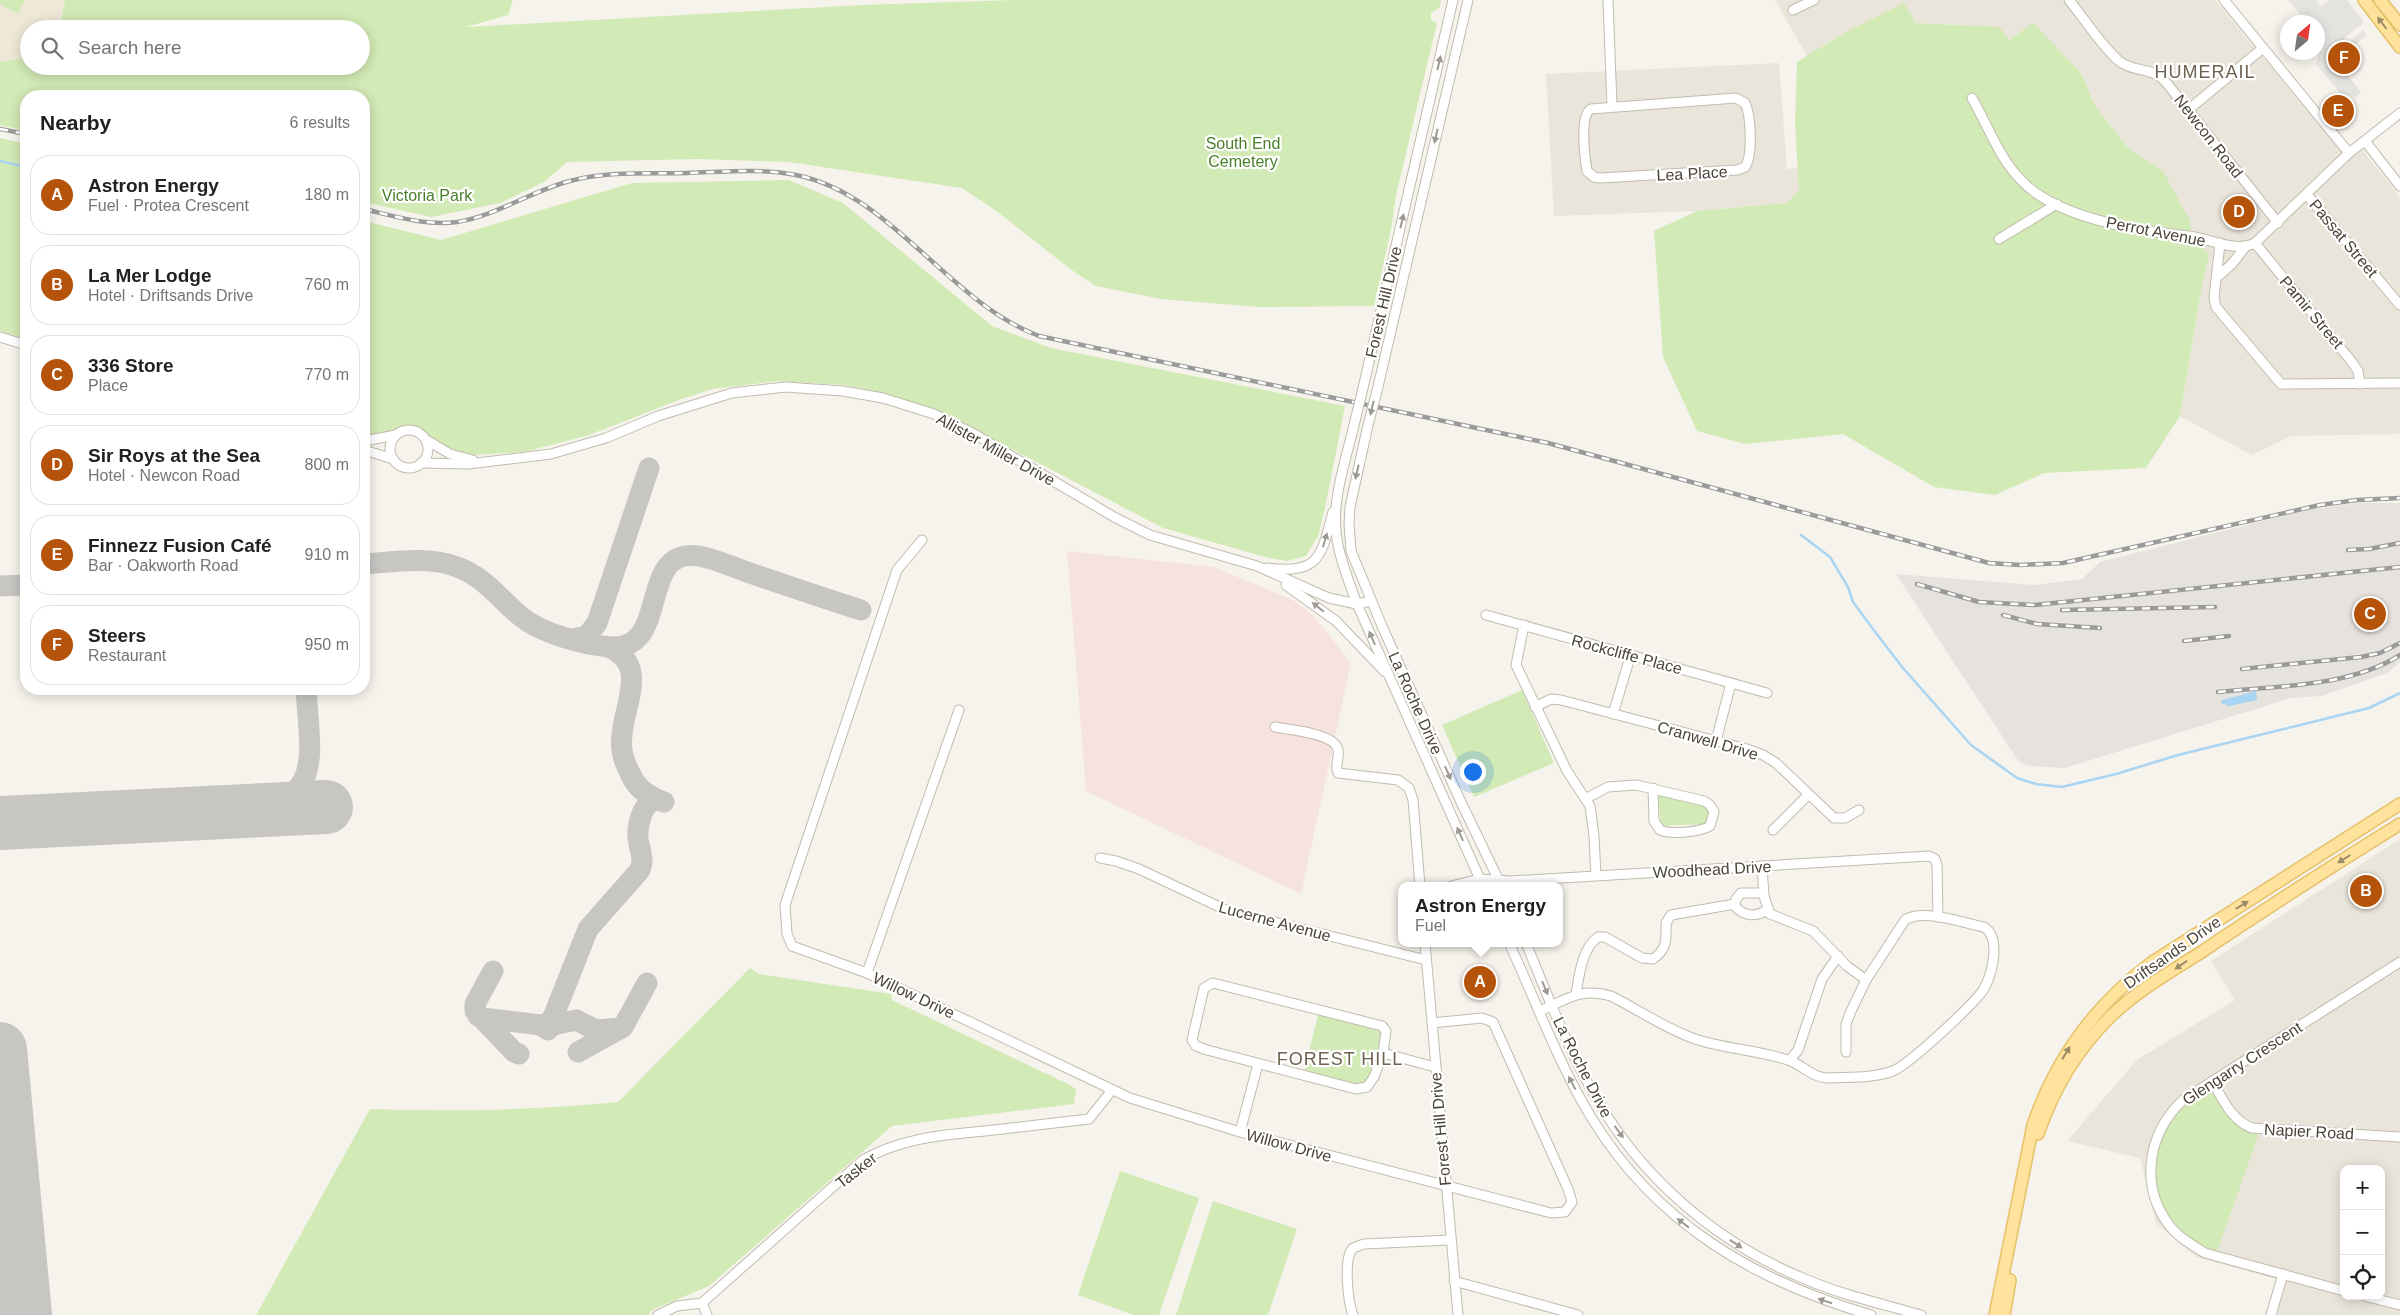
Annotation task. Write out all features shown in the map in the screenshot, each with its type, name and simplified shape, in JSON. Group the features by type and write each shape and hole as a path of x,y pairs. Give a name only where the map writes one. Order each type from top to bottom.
{"main road":[{"path":"2364,0 2400,47"},
{"path":"2380,0 2400,26"},
{"name":"Driftsands Drive","path":"1995,1315 2033,1125 2060,1063 2081,1031 2106,1001 2151,963 2400,804"},
{"name":"Driftsands Drive","path":"2004,1315 2032,1150 2050,1102 2062,1079 2083,1048 2111,1016 2134,997 2400,824"},
{"path":"2364,827 2374,840"}],"street":[{"name":"Forest Hill Drive","path":"1357,604 1338,545 1336,502 1453,0"},
{"name":"Forest Hill Drive","path":"1371,601 1351,551 1349,524 1352,494 1468,0"},
{"path":"1608,0 1612,106"},
{"path":"1793,10 1814,0"},
{"name":"Newcon Road","path":"2069,0 2118,60 2131,67 2158,74 2278,223"},
{"path":"2224,0 2349,153"},
{"path":"2188,110 2263,48"},
{"name":"Perrot Avenue","path":"1972,98 2002,153 2020,180 2031,189 2057,204 2102,221 2131,229 2190,236 2220,243 2251,245"},
{"name":"Lea Place","path":"1740,100 1745,103 1748,112 1749,161 1746,167 1737,170 1594,178 1590,176 1587,167 1584,120 1587,111 1612,106 1740,100"},
{"path":"2217,277 2278,223 2349,153 2400,112"},
{"path":"2365,141 2400,186"},
{"name":"Passat Street","path":"2307,194 2400,305"},
{"path":"1999,239 2057,204"},
{"path":"2220,243 2214,298 2216,307 2281,384 2400,383"},
{"name":"Pamir Street","path":"2251,245 2352,362 2358,371 2360,384"},
{"path":"0,337 20,343"},
{"name":"Allister Miller Drive","path":"421,463 491,462 536,457 582,446 682,408 732,393 785,387 843,391 883,398 934,414 976,435 1114,517 1150,535 1259,567 1329,598 1357,604 1371,601"},
{"path":"370,440 412,430 425,439 428,452 421,463 406,468 398,465 392,459 370,452"},
{"path":"392,459 390,449 396,435"},
{"name":"Allister Miller Drive","path":"425,439 450,454 491,462"},
{"path":"1259,567 1295,570 1313,562 1324,545 1336,502"},
{"name":"Willow Drive","path":"922,540 897,570 785,905 787,934 792,946 866,973 1112,1090 1175,1114 1551,1213 1560,1214 1569,1210 1572,1202 1568,1189 1491,1020 1482,1018 1432,1023"},
{"path":"1259,567 1311,600 1336,621 1390,677"},
{"name":"La Roche Drive","path":"1371,601 1460,800 1500,882"},
{"name":"La Roche Drive","path":"1357,604 1481,882"},
{"name":"Rockcliffe Place","path":"1486,615 1767,692"},
{"path":"1524,626 1516,665 1566,771 1586,798 1592,814 1596,876"},
{"path":"1613,714 1631,654"},
{"path":"1716,741 1731,683"},
{"name":"Cranwell Drive","path":"1535,707 1543,702 1556,699 1716,741 1770,759 1834,818 1845,818 1859,810"},
{"path":"866,973 959,710"},
{"path":"1275,727 1326,738 1337,747 1336,769 1338,773 1398,780 1409,788 1413,800 1420,882"},
{"path":"1586,798 1608,787 1636,785 1653,788 1708,802 1714,812 1710,826 1704,829 1660,830 1654,821 1653,788"},
{"path":"1773,830 1808,795"},
{"name":"Woodhead Drive","path":"1514,882 1925,856 1932,857 1937,862 1938,917"},
{"name":"Lucerne Avenue","path":"1100,858 1139,869 1226,910 1426,960"},
{"path":"1762,866 1763,892 1767,910 1774,916 1813,930 1851,970 1866,980"},
{"path":"1763,892 1741,893 1736,899 1735,904 1738,909 1750,915 1756,915 1767,910"},
{"path":"1576,994 1585,956 1592,942 1598,937 1605,937 1642,958 1653,959 1666,941 1668,934 1666,923 1671,915 1735,904"},
{"path":"1540,1011 1576,994 1591,991 1611,996 1696,1039 1790,1060 1809,1072 1822,1077 1891,1071 1909,1061 1976,998 1985,986 1994,949 1992,935 1984,927 1938,917 1914,915 1905,920 1866,980 1846,1024 1846,1052"},
{"name":"Forest Hill Drive","path":"1424,947 1441,1117 1444,1186 1458,1315"},
{"name":"La Roche Drive","path":"1511,947 1570,1078 1592,1118 1647,1191 1670,1213 1722,1251 1752,1269 1815,1298 1871,1315"},
{"name":"La Roche Drive","path":"1528,947 1578,1064 1613,1125 1654,1177 1683,1205 1738,1246 1806,1280 1921,1315"},
{"path":"1790,1060 1798,1050 1822,978 1838,956"},
{"name":"Glengarry Crescent","path":"2340,1290 2205,1253 2186,1241 2169,1225 2159,1208 2152,1187 2151,1155 2157,1136 2172,1110 2212,1081 2400,962"},
{"path":"1210,984 1228,986 1382,1026 1386,1031 1382,1053 1370,1082 1367,1087 1361,1089 1207,1050 1193,1043 1204,988 1210,984"},
{"path":"1382,1053 1435,1067"},
{"path":"1240,1132 1258,1064"},
{"name":"Napier Road","path":"2212,1081 2233,1115 2244,1125 2252,1128 2400,1137"},
{"name":"Tasker","path":"702,1303 864,1160 876,1152 889,1146 930,1137 1089,1119 1112,1090"},
{"path":"1353,1315 1350,1306 1348,1257 1353,1248 1364,1244 1450,1240"},
{"path":"2271,1315 2283,1274"},
{"path":"1454,1281 1548,1311 1578,1315"},
{"path":"2380,1300 2400,1305"},
{"path":"658,1315 677,1306 702,1303 707,1315"},
{"path":"1453,1315 1458,1315"}],"shaded area":[{"path":"0,0 65,0 62,20 20,20 20,59 0,62"},
{"path":"1775,0 2215,0 2348,159 2362,149 2400,197 2400,434 2291,436 2251,455 2180,416 2201,291 2209,256 2191,233 2163,171 2128,148 2095,106 2081,73 2009,40 1949,24 1916,23 1904,3 1844,33 1807,56"},
{"path":"2288,0 2316,0 2321,6 2329,0 2347,0 2364,22 2334,47 2332,62 2337,63 2361,92 2356,97 2340,93 2316,64 2317,60 2325,60 2325,15 2301,15"},
{"path":"2363,30 2367,35 2349,50 2345,46"},
{"path":"1779,63 1787,169 1798,168 1799,191 1787,203 1697,211 1554,216 1546,74"},
{"path":"2358,503 2400,503 2400,662 2387,673 2322,696 2291,698 2065,768 2027,766 2017,759 1896,574 2034,585 2082,579 2100,562 2307,510"},
{"path":"1067,551 1214,567 1293,600 1313,615 1351,663 1301,894 1086,791"},
{"path":"2400,839 2400,1315 2265,1315 2276,1279 2196,1257 2156,1223 2140,1158 2067,1141 2137,1060 2235,1000 2211,961"}],"green space":[{"path":"0,0 25,0 18,14 0,4"},
{"name":"South End Cemetery","path":"65,0 513,0 508,15 466,27 862,5 1014,0 1441,0 1440,7 1431,13 1431,20 1437,23 1396,195 1391,230 1374,306 1259,307 1161,299 1096,286 1073,271 995,210 962,188 789,162 698,159 567,162 544,182 500,203 431,217 370,203 370,90 20,90 20,130 0,125 0,62 20,59 20,75 370,75 370,20 62,20"},
{"path":"1904,3 1916,23 1999,27 2009,40 2033,23 2081,73 2095,106 2128,148 2163,171 2190,221 2191,233 2209,256 2201,291 2180,416 2146,468 2044,473 1995,495 1934,487 1843,434 1745,444 1697,431 1663,357 1654,231 1697,211 1787,203 1799,191 1795,124 1797,62 1844,33"},
{"path":"0,138 20,143 20,337 0,331"},
{"path":"789,180 843,203 992,326 1051,348 1345,406 1318,536 1306,556 1287,561 1269,558 1163,528 937,410 891,395 846,385 777,381 713,389 684,398 589,435 524,452 475,455 460,452 445,447 412,426 403,426 395,430 370,436 370,222 441,240 632,183"},
{"path":"1522,690 1554,763 1474,797 1442,725"},
{"path":"1658,792 1708,806 1709,819 1704,824 1661,826"},
{"path":"750,968 759,974 891,994 892,1000 1070,1085 1076,1089 1074,1104 892,1126 709,1286 652,1310 648,1315 256,1315 370,1109 494,1110 618,1102"},
{"path":"1319,1011 1381,1028 1381,1052 1366,1086 1304,1071"},
{"path":"2208,1092 2220,1101 2239,1126 2259,1133 2217,1252 2196,1242 2179,1228 2166,1211 2158,1192 2155,1171 2157,1150 2165,1129 2179,1110 2189,1101 2200,1094"},
{"path":"1120,1171 1199,1198 1159,1315 1134,1315 1078,1295"},
{"path":"1213,1201 1297,1229 1268,1315 1176,1315"}],"water":[{"path":"2256,691 2257,700 2229,706 2221,703 2222,700"}],"waterway":[{"path":"0,161 20,166"},
{"path":"1801,535 1830,557 1848,587 1853,602 1879,637 1903,668 1971,745 2017,778 2036,784 2062,787 2116,774 2178,755 2369,708 2400,693"}],"taxiway":[{"path":"573,639 587,636 597,623 649,468"},
{"path":"370,563 423,561 457,567 475,576 519,615 538,627 575,641 611,647 628,645 640,635 647,622 663,574 672,562 685,556 700,556 861,610"},
{"path":"0,586 20,585"},
{"path":"607,647 620,654 628,663 631,674 622,740 622,750 626,764 639,787 648,795 664,802"},
{"path":"238,810 266,806 286,798 299,787 306,772 309,755 306,695"},
{"path":"541,1025 548,1030 588,929 640,870 642,858 638,833 640,820 642,813 649,803 659,800"},
{"path":"493,971 475,1004 475,1011 514,1052 519,1054"},
{"path":"578,1052 623,1027 647,983"},
{"path":"478,1016 541,1025 547,1024 552,1019"},
{"path":"548,1029 553,1025 576,1020 596,1030 621,1028"}],"runway":[{"path":"0,823 326,807"},
{"path":"0,1049 25,1315"}],"railway":[{"path":"0,129 20,133"},
{"path":"370,210 421,221 445,223 472,219 559,184 602,175 741,171 796,175 830,186 862,203 891,225 976,299 1006,320 1039,336 1548,443 1989,563 2020,565 2063,563 2320,505 2357,500 2400,498"},
{"path":"2348,550 2369,549 2400,543"},
{"path":"1917,584 1979,602 2035,605 2400,567"},
{"path":"2062,610 2215,607"},
{"path":"2003,615 2037,624 2100,628"},
{"path":"2184,641 2229,636"},
{"path":"2242,669 2361,657 2380,653 2400,643"},
{"path":"2218,692 2288,686 2336,679 2380,666 2400,655"}],"place":[{"name":"Steers","path":"2344,58"},
{"name":"Finnezz Fusion Café","path":"2338,111"},
{"name":"Sir Roys at the Sea","path":"2239,212"},
{"name":"336 Store","path":"2370,614"},
{"name":"La Mer Lodge","path":"2366,891"},
{"name":"Astron Energy","path":"1480,982"}],"district":[{"name":"HUMERAIL","path":"2205,72"},
{"name":"FOREST HILL","path":"1340,1059"}],"park label":[{"name":"Victoria Park","path":"427,195"}]}
